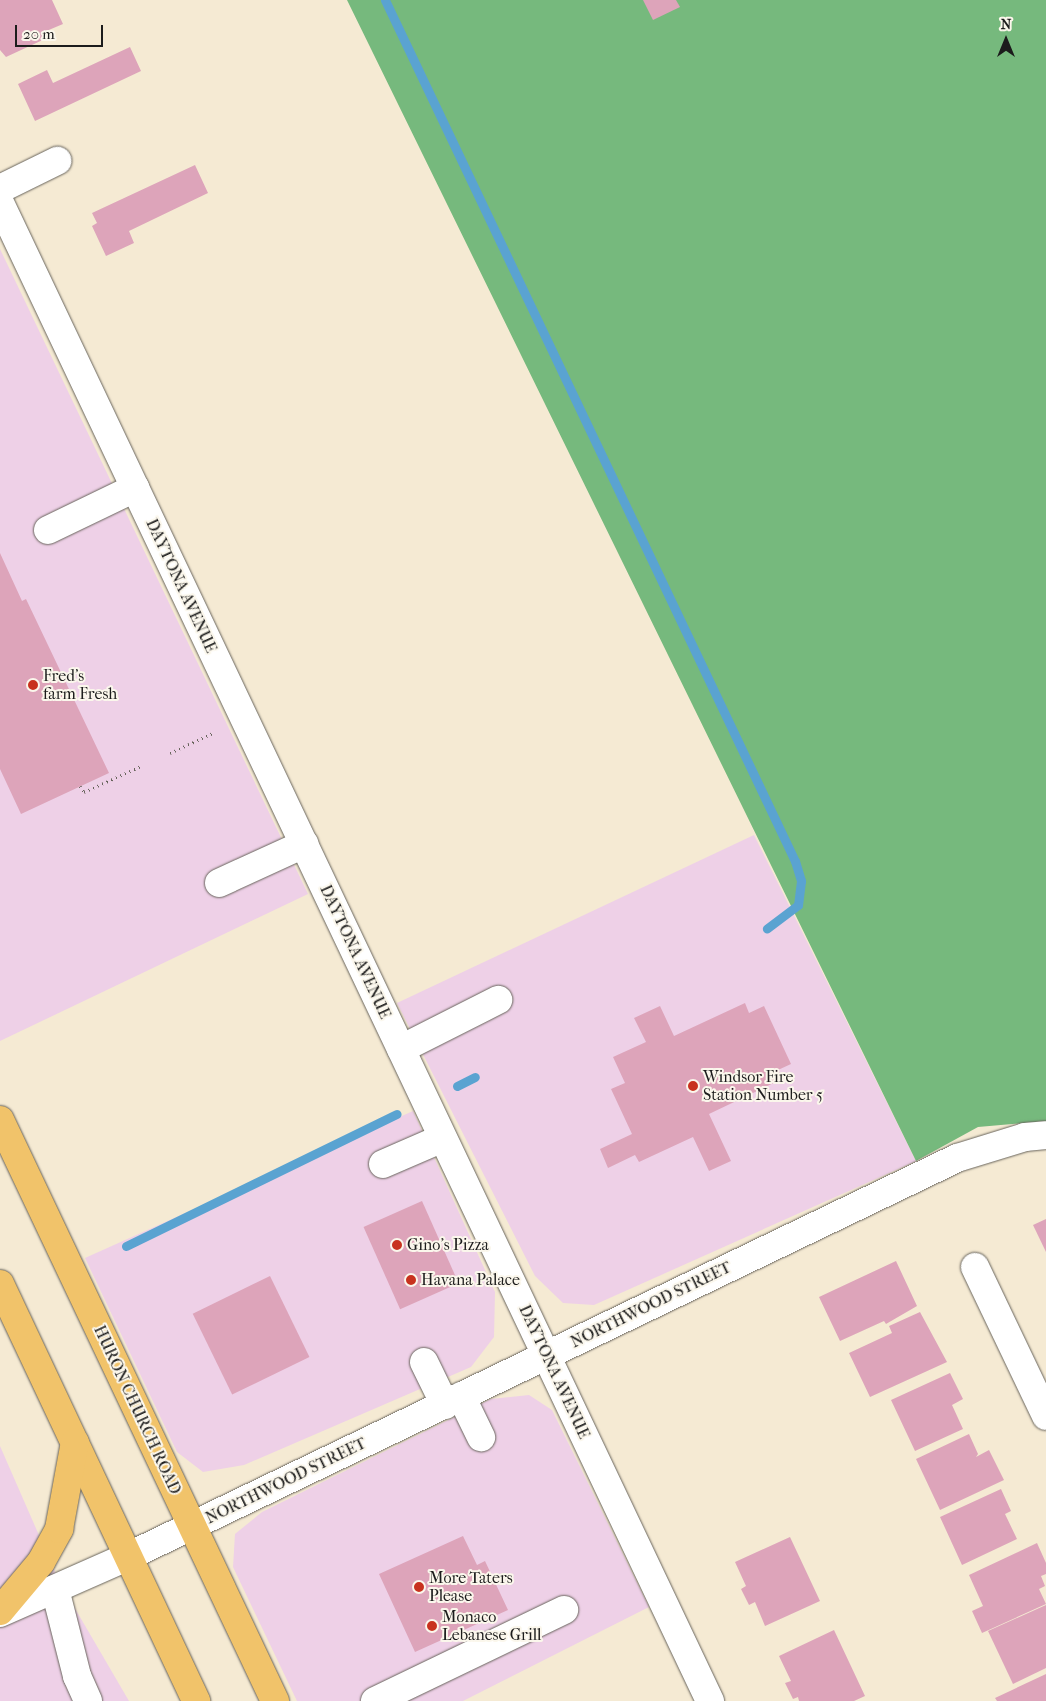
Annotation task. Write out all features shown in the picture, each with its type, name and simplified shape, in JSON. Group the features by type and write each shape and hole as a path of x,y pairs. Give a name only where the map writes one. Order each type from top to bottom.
{"highway":[{"name":"HURON CHURCH ROAD","path":"0,1120 274,1701"},
{"path":"0,1284 75,1442 127,1558 196,1701"},
{"path":"0,1612 41,1562 59,1529 75,1442"}],"street":[{"path":"0,189 57,161"},
{"name":"DAYTONA AVENUE","path":"0,204 6,231 135,488 710,1701"},
{"path":"48,530 135,488"},
{"path":"219,883 304,844"},
{"path":"401,1049 498,1000"},
{"name":"NORTHWOOD STREET","path":"0,1612 127,1558 957,1158 1026,1137 1046,1135"},
{"path":"383,1164 443,1138"},
{"path":"975,1266 1046,1416"},
{"path":"424,1362 481,1437"},
{"path":"55,1589 77,1676 88,1701"},
{"path":"375,1701 564,1610"}],"path":[{"path":"170,753 213,733"},
{"path":"80,786 84,792 141,766"}],"shaded area":[{"path":"0,249 308,894 0,1041"},
{"path":"754,835 916,1161 594,1305 563,1303 535,1276 397,1003"},
{"path":"413,1111 495,1292 494,1337 471,1367 244,1465 203,1472 177,1452 85,1258"},
{"path":"529,1395 552,1410 649,1607 463,1701 297,1701 233,1567 235,1534 262,1512 491,1399"},
{"path":"0,1446 59,1581 129,1701 0,1701"}],"green space":[{"path":"347,0 1046,0 1046,1121 978,1127 916,1161"}],"building":[{"path":"0,0 52,0 63,24 44,32 47,38 6,57 0,50"},
{"path":"643,0 676,0 680,7 653,20"},
{"path":"130,47 141,71 35,121 18,84 47,70 53,83"},
{"path":"195,165 208,193 129,231 134,243 106,256 92,226 97,223 92,213"},
{"name":"Fred's farm Fresh","path":"0,553 22,601 26,599 109,773 21,814 0,769"},
{"name":"Windsor Fire Station Number 5","path":"745,1003 749,1013 764,1006 791,1064 778,1070 782,1079 709,1114 731,1161 709,1171 693,1137 639,1162 635,1155 608,1168 600,1149 632,1134 611,1089 625,1083 613,1057 646,1042 634,1018 660,1006 674,1036"},
{"path":"422,1201 459,1283 400,1309 364,1227"},
{"path":"1046,1219 1046,1252 1033,1225"},
{"path":"896,1261 917,1306 886,1324 884,1321 840,1341 819,1297"},
{"path":"270,1276 309,1357 232,1395 193,1314"},
{"path":"920,1312 947,1362 870,1397 849,1353 892,1333 889,1326"},
{"path":"950,1373 963,1399 952,1405 963,1429 915,1451 891,1400"},
{"path":"969,1434 978,1454 976,1457 989,1450 1004,1480 940,1510 916,1459"},
{"path":"1001,1489 1011,1511 1005,1514 1017,1539 962,1565 940,1517"},
{"path":"463,1536 477,1565 485,1561 508,1610 415,1652 379,1574"},
{"path":"790,1537 820,1601 765,1626 755,1602 749,1605 741,1589 746,1586 735,1562"},
{"path":"1037,1543 1046,1563 1046,1574 1041,1576 1045,1586 1039,1589 1046,1604 982,1633 972,1611 983,1606 969,1575"},
{"path":"1046,1605 1046,1668 1013,1684 988,1631"},
{"path":"834,1630 865,1696 854,1701 799,1701 798,1697 793,1699 785,1683 791,1681 779,1656"},
{"path":"1046,1674 1046,1701 997,1701 995,1698"}],"waterway":[{"path":"385,0 795,861 801,881 798,905 767,928"},
{"path":"457,1086 475,1077"},
{"path":"126,1246 397,1114"}],"place":[{"name":"Fred's farm Fresh","path":"33,685"},
{"name":"Windsor Fire Station Number 5","path":"693,1086"},
{"name":"Gino's Pizza","path":"397,1245"},
{"name":"Havana Palace","path":"411,1280"},
{"name":"More Taters Please","path":"419,1587"},
{"name":"Monaco Lebanese Grill","path":"432,1626"}]}
